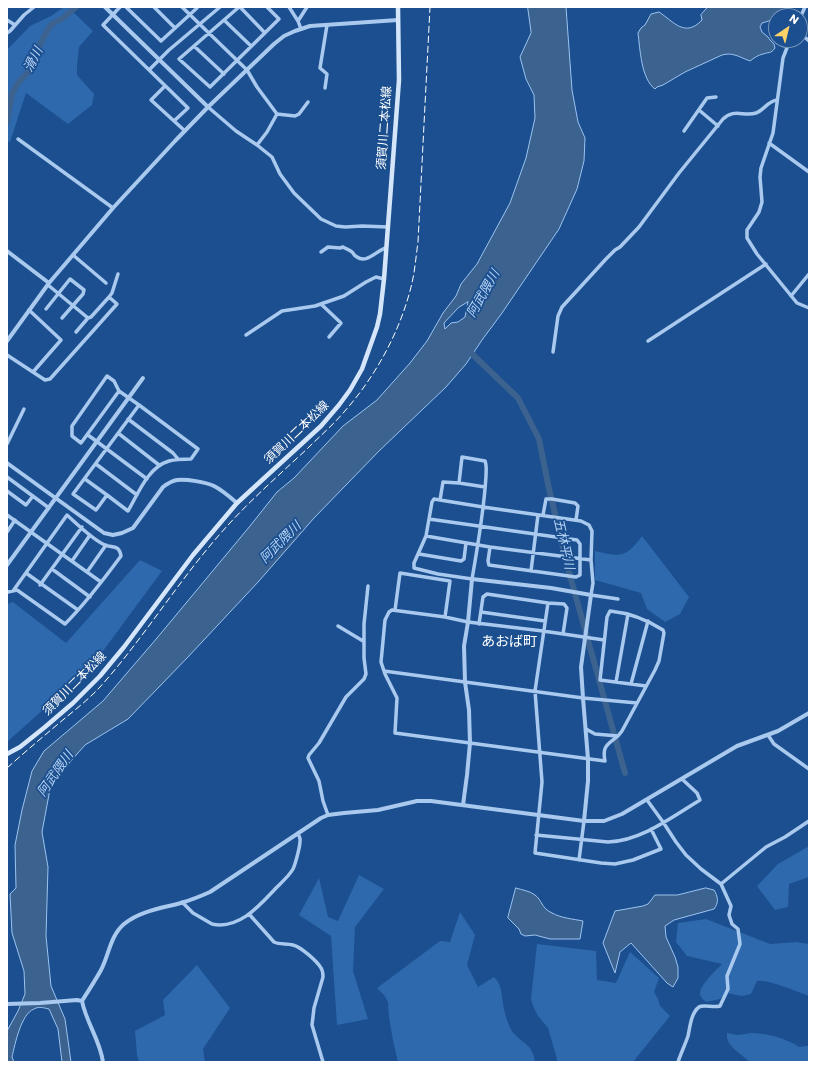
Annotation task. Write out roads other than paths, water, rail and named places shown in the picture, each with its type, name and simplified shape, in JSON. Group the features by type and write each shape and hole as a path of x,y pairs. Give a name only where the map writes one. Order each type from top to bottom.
{"main road":[{"name":"須賀川二本松線","path":"7,754 20,747 46,727 100,676 124,647 193,555 237,503 331,416 350,390 362,369 377,327 384,279 399,80 398,7"}],"street":[{"path":"7,33 34,7"},
{"path":"105,7 208,107 236,131 272,157 280,174 294,193 321,219 336,226 388,228"},
{"path":"120,7 103,25 188,108 174,121"},
{"path":"126,7 161,41 198,8 196,7"},
{"path":"154,7 176,28"},
{"path":"182,7 247,70 257,87 277,114 295,116 299,114 308,102"},
{"path":"149,70 159,59 220,7"},
{"path":"265,33 240,7 179,59 210,87 224,74 237,60 251,46 265,33 279,19 267,7"},
{"path":"289,7 298,20 301,28"},
{"path":"298,20 307,7"},
{"path":"7,20 15,25"},
{"path":"224,20 251,46"},
{"path":"7,341 49,284 113,208 208,107 274,44 284,36 301,28 310,26 398,20"},
{"path":"325,88 327,74 320,68 327,25"},
{"path":"194,46 224,74"},
{"path":"787,48 783,58 773,132 761,168 760,177 762,202 760,209 746,233 757,254 791,296 797,303 809,308"},
{"path":"165,86 152,100 185,131"},
{"path":"684,131 707,98 716,97"},
{"path":"553,352 558,316 562,307 606,259 639,227 679,173 723,119 733,113 754,114 771,101 777,100"},
{"path":"698,110 718,126"},
{"path":"256,145 267,132 277,114"},
{"path":"18,139 113,208"},
{"path":"770,143 809,172"},
{"path":"321,252 328,246 343,248 352,252 359,259 369,258 386,248"},
{"path":"7,251 49,284 88,318"},
{"path":"73,255 106,283"},
{"path":"648,342 766,264"},
{"path":"76,332 112,293 118,274"},
{"path":"791,296 809,274"},
{"path":"246,335 282,311 315,306 344,296 376,277 384,279"},
{"path":"46,309 70,279 84,290 83,294 62,318"},
{"path":"7,356 45,380 50,379 117,304 109,297"},
{"path":"321,304 341,323 329,337"},
{"path":"29,310 61,340 33,372"},
{"path":"85,479 128,511 150,473 159,465 170,460 191,459 198,450 119,391 114,381 107,376 72,426 72,436 81,443 119,391"},
{"path":"7,565 143,378"},
{"path":"107,495 96,510 73,494 139,405"},
{"path":"7,444 24,409"},
{"path":"128,419 173,453 178,459"},
{"path":"118,433 159,465"},
{"path":"88,435 147,479"},
{"path":"459,483 462,459 465,457 485,461 487,465 483,507 464,646 465,682 469,710 470,743 463,805"},
{"path":"7,463 104,533 113,535 133,528 163,487 176,480 187,480 214,486 237,503"},
{"path":"96,464 137,495"},
{"path":"7,477 49,508"},
{"path":"440,500 443,482 485,487"},
{"path":"7,491 26,505 33,496"},
{"path":"543,515 546,499 552,499 577,504 576,520"},
{"path":"579,860 588,781 588,760 581,667 591,595 592,583 592,531 589,525 585,522 576,520 432,500 426,536 413,568 438,574 551,588 591,595 618,599"},
{"path":"7,515 101,582"},
{"path":"7,592 13,591 17,590 65,624 90,596 121,556 120,551 114,546 106,545 96,540 67,515 13,591"},
{"path":"531,571 538,515"},
{"path":"430,519 577,540 580,544 580,574 576,577 489,565 488,561 490,547"},
{"path":"7,532 15,520"},
{"path":"40,585 82,527"},
{"path":"72,561 90,535"},
{"path":"426,536 490,547 591,560"},
{"path":"419,554 460,561 464,559 466,543"},
{"path":"87,572 106,545"},
{"path":"52,569 90,596"},
{"path":"26,573 40,585 78,610"},
{"path":"395,610 400,573 450,581 445,617"},
{"path":"328,815 323,801 319,781 308,758 319,743 346,697 364,679 366,674 363,641 368,586"},
{"path":"480,624 483,597 487,594 564,604 567,608 563,634"},
{"path":"548,603 535,691 542,782 534,853 615,864 633,860 661,849 651,830"},
{"path":"604,640 480,624 445,617 392,610 388,612 385,620 381,662 397,698 395,733 540,752 588,760 605,761 604,753 606,746 618,736 637,703 657,666 664,633 663,630 637,616 610,611 607,617 600,680 646,686"},
{"path":"481,612 545,621"},
{"path":"616,682 628,614"},
{"path":"631,684 648,621"},
{"path":"338,626 363,641"},
{"path":"384,670 583,698 637,703"},
{"path":"103,1062 98,1043 84,1010 82,1001 100,971 111,943 124,924 147,912 210,892 321,818 344,812 378,810 417,801 432,801 538,816 584,821 604,821 622,814 647,800 737,746 778,731 809,713"},
{"path":"586,729 595,734 618,736"},
{"path":"768,735 774,744 809,770"},
{"path":"536,835 608,842 623,841 651,830 700,800 697,793 682,779"},
{"path":"647,800 686,855 721,884 731,906 729,915 732,924 738,929 740,944 727,976 728,989 720,1006 716,1008 702,1006 698,1008 692,1019 678,1062"},
{"path":"721,884 766,847 785,837 809,821"},
{"path":"182,902 193,913 215,925 232,923 249,914 292,870 296,860 300,839 298,833"},
{"path":"249,914 274,942 278,944 294,945 300,948 321,967 323,977 314,1008 312,1025 323,1062"},
{"path":"7,1004 82,1001"}],"water":[{"name":"阿武隈川","path":"528,7 566,7 572,90 578,122 585,138 584,161 577,189 559,229 466,364 446,387 379,451 314,518 259,581 128,719 85,745 50,789 42,832 48,867 46,936 51,986 65,1019 71,1062 62,1062 58,1029 49,1009 40,1007 29,1012 22,1023 12,1057 14,1062 7,1062 7,1031 25,994 24,971 12,933 10,894 16,888 15,845 32,771 44,751 103,701 277,492 294,478 343,426 377,400 410,363 427,341 443,313 456,296 461,284 477,264 510,203 526,158 535,118 534,95 526,79 520,57 531,33","holes":["468,302 465,317 458,322 451,323 445,329 444,323 458,308"]},
{"path":"708,7 786,7 768,8 768,21 762,23 760,27 762,32 768,37 768,48 775,48 771,52 759,55 750,61 733,55 722,55 685,72 655,89 647,78 642,63 638,33 641,28 645,25 651,14 659,12 675,24 685,28 690,28 696,25 702,20 701,15"},
{"path":"516,888 535,895 548,911 556,915 583,921 580,939 550,939 535,935 525,936 521,934 519,929 508,918"},
{"path":"706,888 714,890 716,895 717,902 714,909 674,920 665,926 666,937 678,967 678,978 673,987 667,983 631,943 620,952 615,973 603,943 615,911 648,904 655,895 677,895"}],"waterway":[{"name":"滑川","path":"7,122 12,94 18,83 31,69 41,42 50,26 63,18 76,7"},
{"name":"五林平川","path":"468,348 471,353 518,398 539,439 567,565 625,773"}],"railway":[{"path":"7,768 100,687 131,650 189,572 220,534 252,501 340,417 367,383 386,352 407,301 412,283 418,242 430,7"}],"district":[{"name":"あおば町","path":"509,642"}]}
